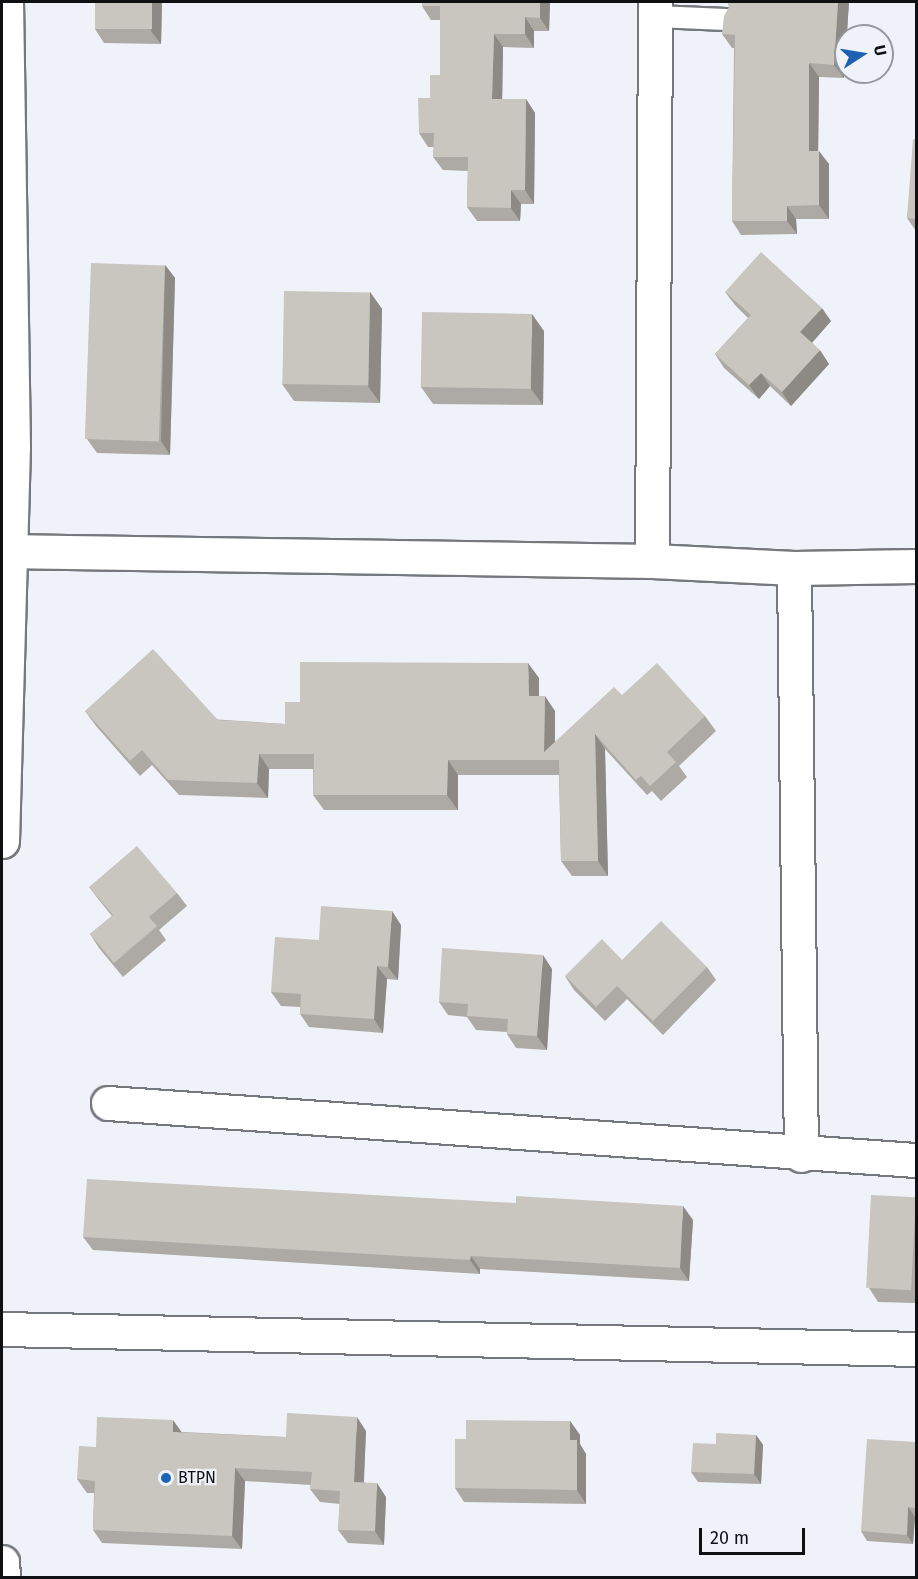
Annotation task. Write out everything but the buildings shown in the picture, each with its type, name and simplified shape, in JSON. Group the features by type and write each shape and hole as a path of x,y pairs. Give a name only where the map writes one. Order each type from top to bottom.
{"street":[{"path":"2,841 6,552 13,447 4,82 6,2"},
{"path":"652,561 655,9"},
{"path":"6,552 652,561 795,568 916,566"},
{"path":"795,568 801,1155"},
{"path":"108,1103 801,1155 916,1160"},
{"path":"2,1329 916,1349"},
{"path":"2,1563 3,1578"}],"lane":[{"path":"655,9 726,19"}],"place":[{"name":"BTPN","path":"166,1478"}]}
